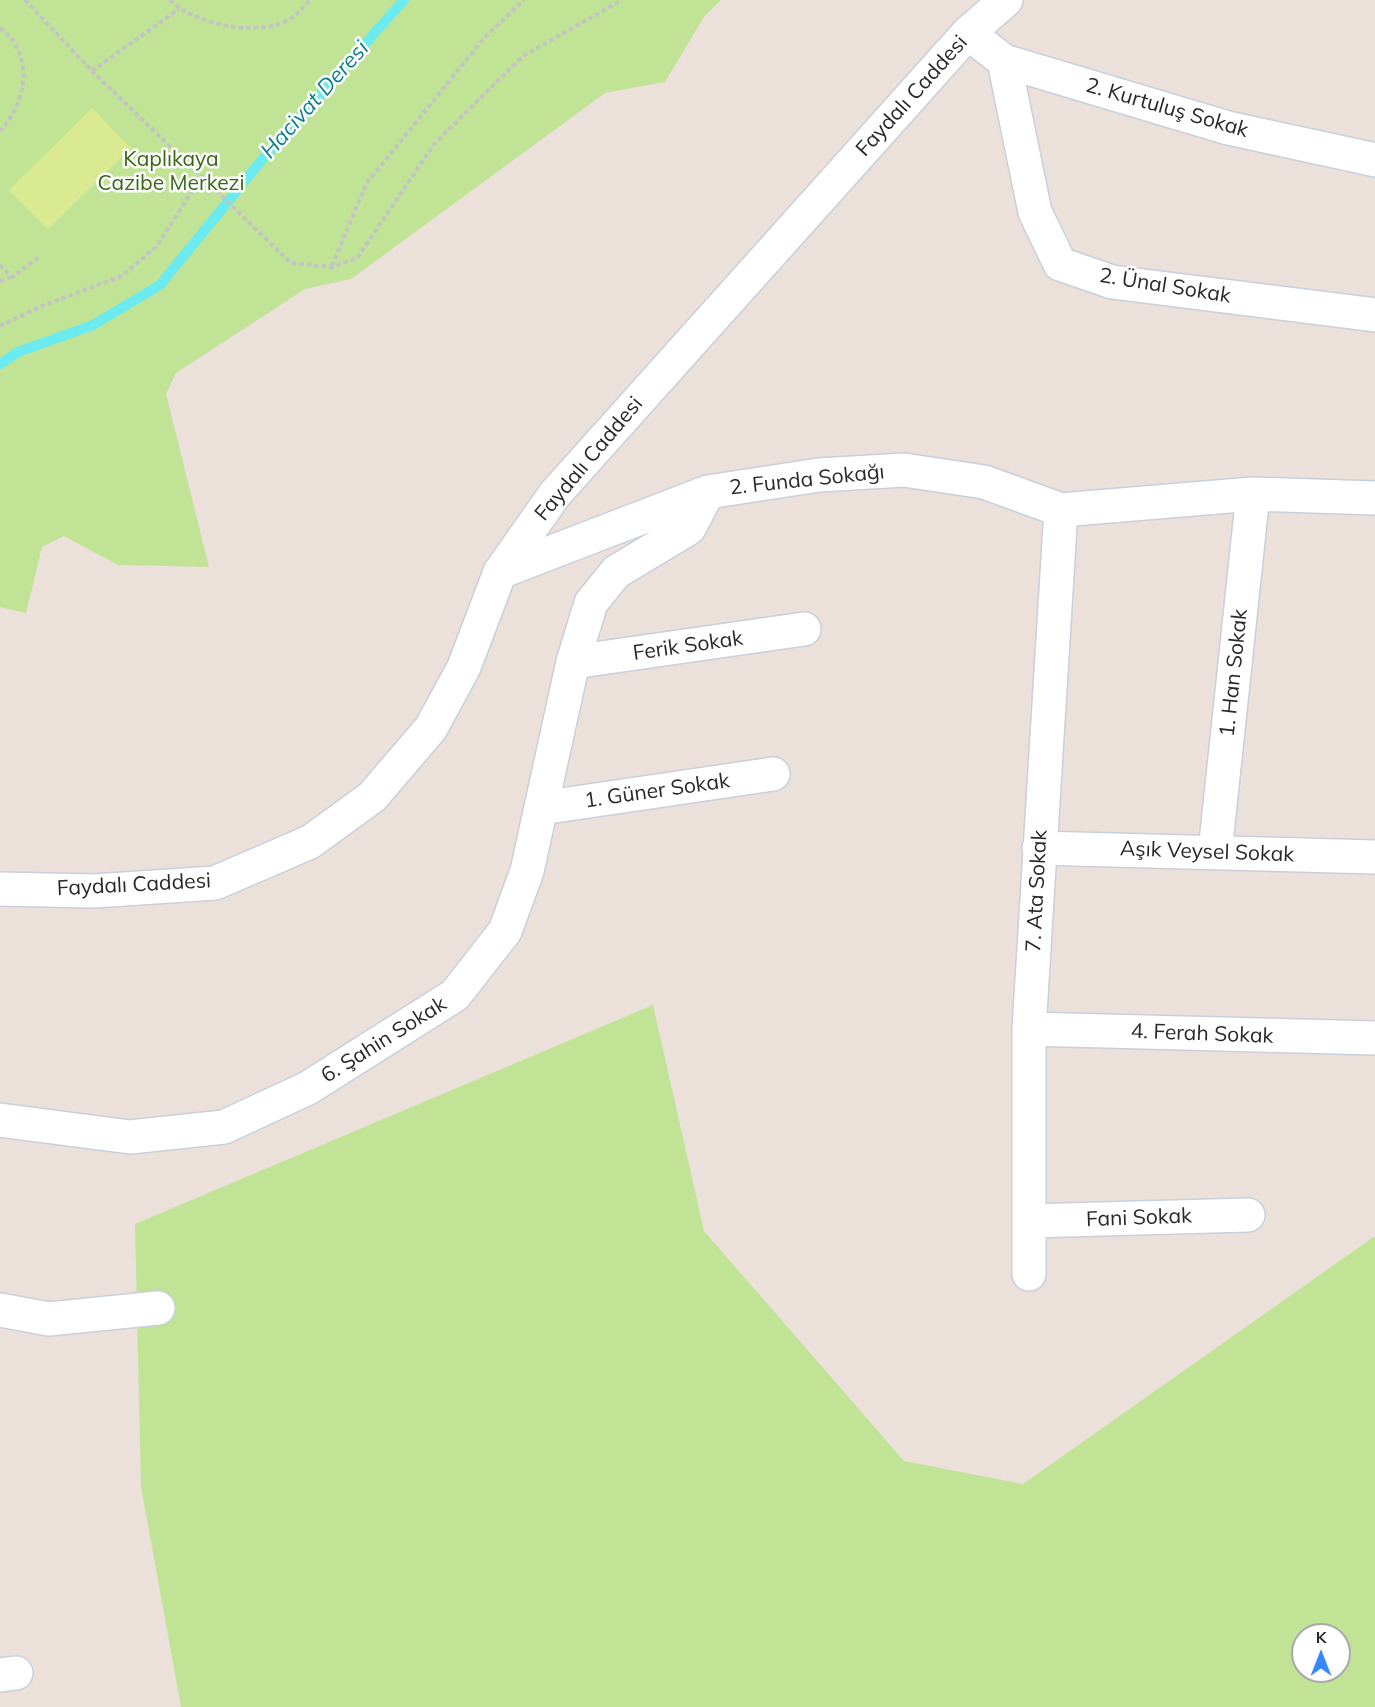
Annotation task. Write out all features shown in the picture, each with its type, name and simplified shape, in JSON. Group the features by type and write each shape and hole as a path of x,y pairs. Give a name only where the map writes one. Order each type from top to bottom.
{"street":[{"name":"Faydalı Caddesi","path":"0,889 94,891 215,883 310,842 372,797 431,728 464,667 500,572 555,494 968,33 1006,0"},
{"name":"2. Kurtuluş Sokak","path":"968,33 1004,61 1228,128 1375,160"},
{"name":"2. Ünal Sokak","path":"1004,61 1035,212 1060,264 1112,282 1375,315"},
{"name":"2. Funda Sokağı","path":"500,572 708,492 819,475 904,470 984,482 1061,510 1253,494 1375,498"},
{"name":"6. Şahin Sokak","path":"0,1120 130,1137 224,1127 308,1088 455,995 505,931 527,871 573,662 591,603 616,572 689,528 708,492"},
{"name":"1. Han Sokak","path":"1215,852 1253,494"},
{"name":"7. Ata Sokak","path":"1029,1274 1029,1029 1061,510"},
{"name":"Ferik Sokak","path":"573,662 804,629"},
{"name":"1. Güner Sokak","path":"541,808 772,774"},
{"name":"Aşık Veysel Sokak","path":"1039,848 1375,857"},
{"name":"4. Ferah Sokak","path":"1029,1029 1375,1038"},
{"name":"Fani Sokak","path":"1029,1221 1248,1215"},
{"path":"0,1310 49,1319 158,1308"}],"path":[{"path":"26,0 93,71 291,263 332,267 357,258 435,143 523,56 622,0"},
{"path":"170,0 179,9 199,20 255,29 292,18 310,0"},
{"path":"332,267 366,184 484,38 524,0"},
{"path":"93,71 179,9"},
{"path":"0,28 17,48 24,69 23,92 15,113 0,131"},
{"path":"0,326 42,306 122,276 156,247 202,176"},
{"path":"0,281 12,277 39,257"},
{"path":"0,265 12,277"}],"green space":[{"name":"Kaplıkaya Cazibe Merkezi","path":"0,0 721,0 704,17 665,82 605,93 351,279 305,289 176,373 166,394 209,567 118,565 64,536 42,547 26,613 0,607"},
{"path":"92,108 131,148 48,229 9,190"},
{"path":"653,1005 704,1231 904,1461 1023,1484 1375,1236 1375,1707 181,1707 141,1487 135,1224"}],"waterway":[{"name":"Hacivat Deresi","path":"0,364 18,352 93,325 160,285 261,161 404,0"}]}
